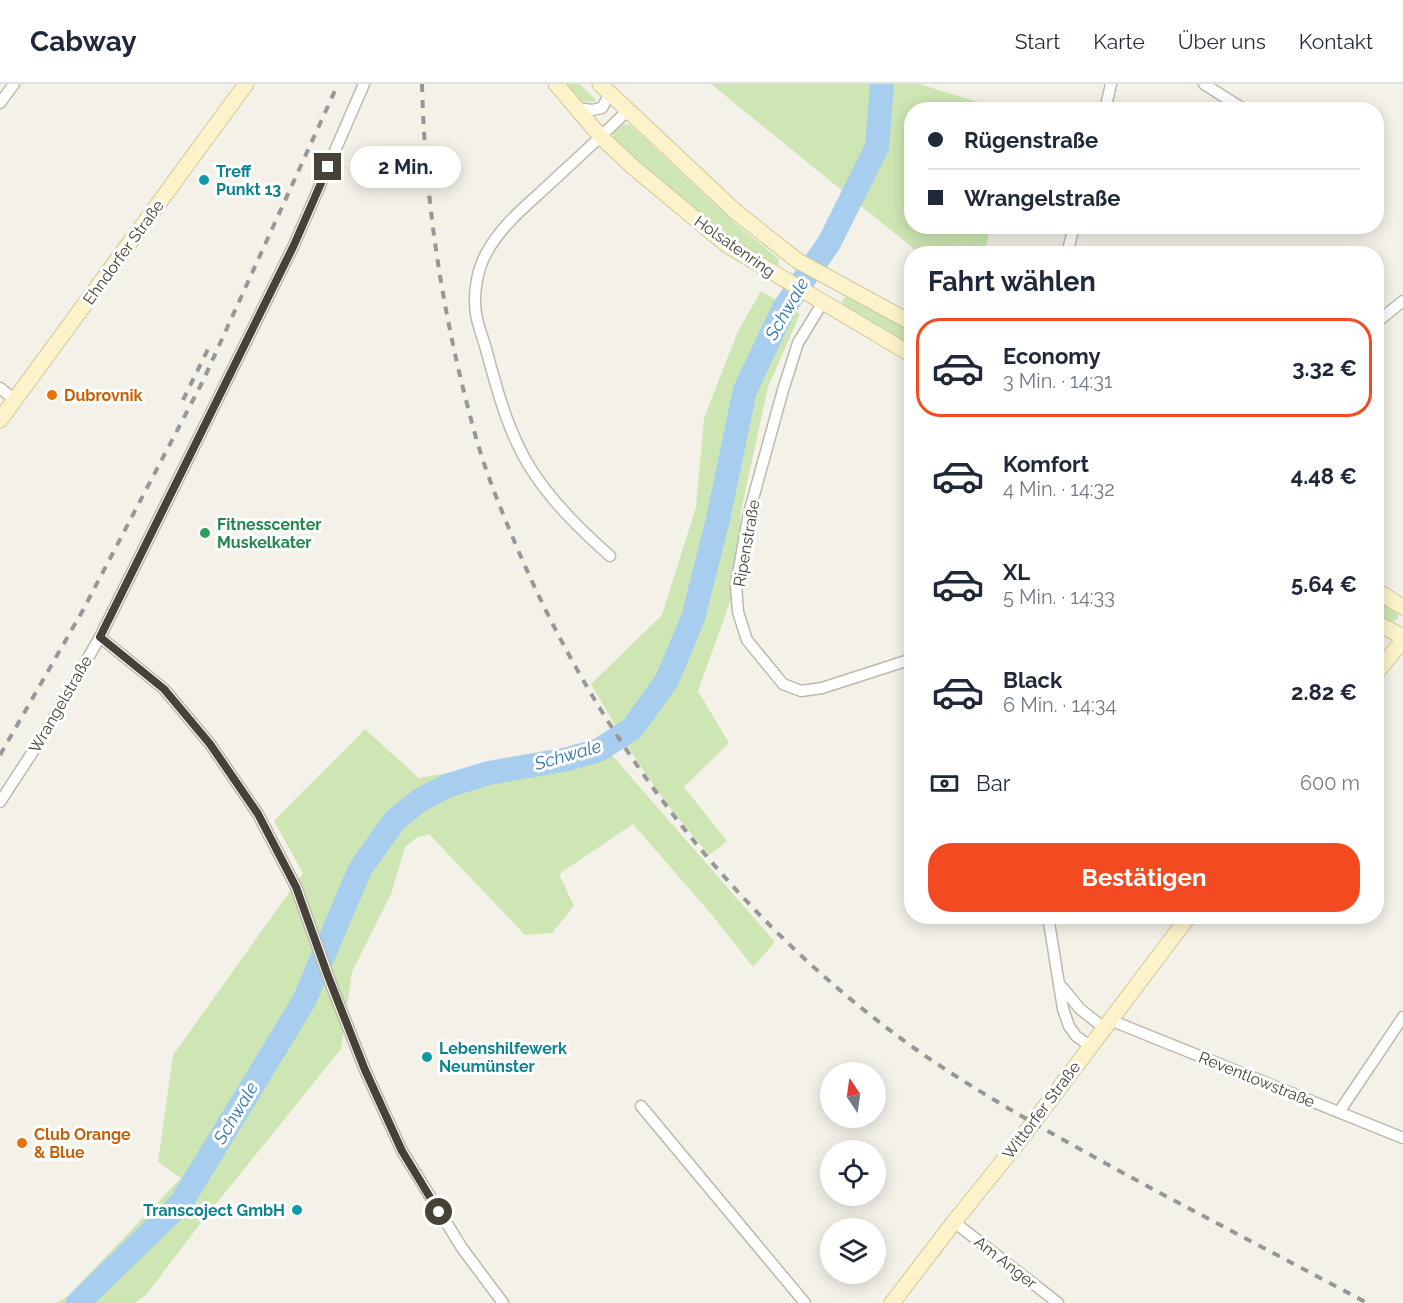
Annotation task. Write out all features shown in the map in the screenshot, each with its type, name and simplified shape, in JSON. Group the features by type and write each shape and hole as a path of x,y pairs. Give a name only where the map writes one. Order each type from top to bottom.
{"street":[{"path":"0,103 14,84"},
{"name":"Ehndorfer Straße","path":"0,420 246,84"},
{"name":"Wrangelstraße","path":"0,802 43,736 100,637 294,245 364,84"},
{"name":"Holsatenring","path":"556,84 602,137 633,167 727,245 904,350"},
{"path":"1107,102 1111,84"},
{"path":"1204,84 1232,102"},
{"name":"Holsatenring","path":"578,108 592,110 602,108 605,89"},
{"name":"Holsatenring","path":"605,89 736,212 798,261 904,319"},
{"path":"610,556 582,530 545,489 520,448 493,376 476,314 476,303 479,271 486,253 497,236 517,214 602,137 628,110"},
{"name":"Ripenstraße","path":"817,299 798,343 783,390 749,513 736,585 738,612 747,640 783,684 801,691 822,688 904,662"},
{"path":"1384,316 1403,301"},
{"path":"0,388 15,400"},
{"path":"1384,595 1403,607"},
{"path":"1384,627 1403,639 1384,663"},
{"path":"100,637 164,689 210,744 258,814 296,887 365,1070 402,1151 462,1248 503,1303"},
{"path":"1049,924 1063,1009 1069,1026 1076,1036 1090,1046"},
{"name":"Wittorfer Straße","path":"892,1303 1020,1140 1183,924"},
{"name":"Reventlowstraße","path":"1060,984 1080,1010 1107,1024 1403,1138"},
{"path":"1339,1113 1403,1017"},
{"path":"641,1106 805,1303"},
{"name":"Am Anger","path":"954,1222 1058,1303"}],"green space":[{"path":"565,84 580,84 596,100 595,102 580,101"},
{"path":"711,84 919,84 978,102 904,102 904,234 989,234 986,246 910,246"},
{"path":"624,124 630,125 737,225 779,259 779,264 775,266 731,238 649,174 612,138 614,132"},
{"path":"761,291 800,314 768,387 741,511 736,585 698,691 729,743 684,787 727,841 709,855 666,803 629,749 591,684 662,615 696,507 704,418 738,331"},
{"path":"849,296 904,325 904,341 845,307 842,302"},
{"path":"1384,603 1399,613 1397,620 1391,622 1384,618"},
{"path":"365,729 419,778 603,745 775,942 753,967 712,915 633,824 559,874 574,906 552,933 525,935 429,834 416,838 405,847 391,894 352,972 341,1049 203,1220 146,1295 135,1303 56,1303 68,1296 181,1178 158,1162 173,1055 303,873 274,821"}],"waterway":[{"name":"Schwale","path":"78,1303 181,1203 304,1001 360,869 395,820 420,800 449,785 489,773 568,759 599,750 632,729 667,680 693,618 718,519 745,390 784,308 829,243 877,147 882,84"}],"railway":[{"path":"0,755 83,610 202,383 338,84"},
{"path":"422,84 427,173 445,304 464,391 489,478 518,550 552,623 591,694 635,762 682,826 734,888 790,945 850,999 914,1048 984,1094 1056,1136 1367,1303"},
{"path":"183,400 211,343"}],"place":[{"name":"Treff Punkt 13","path":"204,180"},
{"name":"Dubrovnik","path":"52,395"},
{"name":"Fitnesscenter Muskelkater","path":"205,533"},
{"name":"Lebenshilfewerk Neumünster","path":"427,1057"},
{"name":"Club Orange & Blue","path":"22,1143"},
{"name":"Transcoject GmbH","path":"297,1210"}],"route":[{"path":"328,167 294,245 100,637 164,689 210,744 258,814 296,887 365,1070 402,1151 439,1212"}]}
